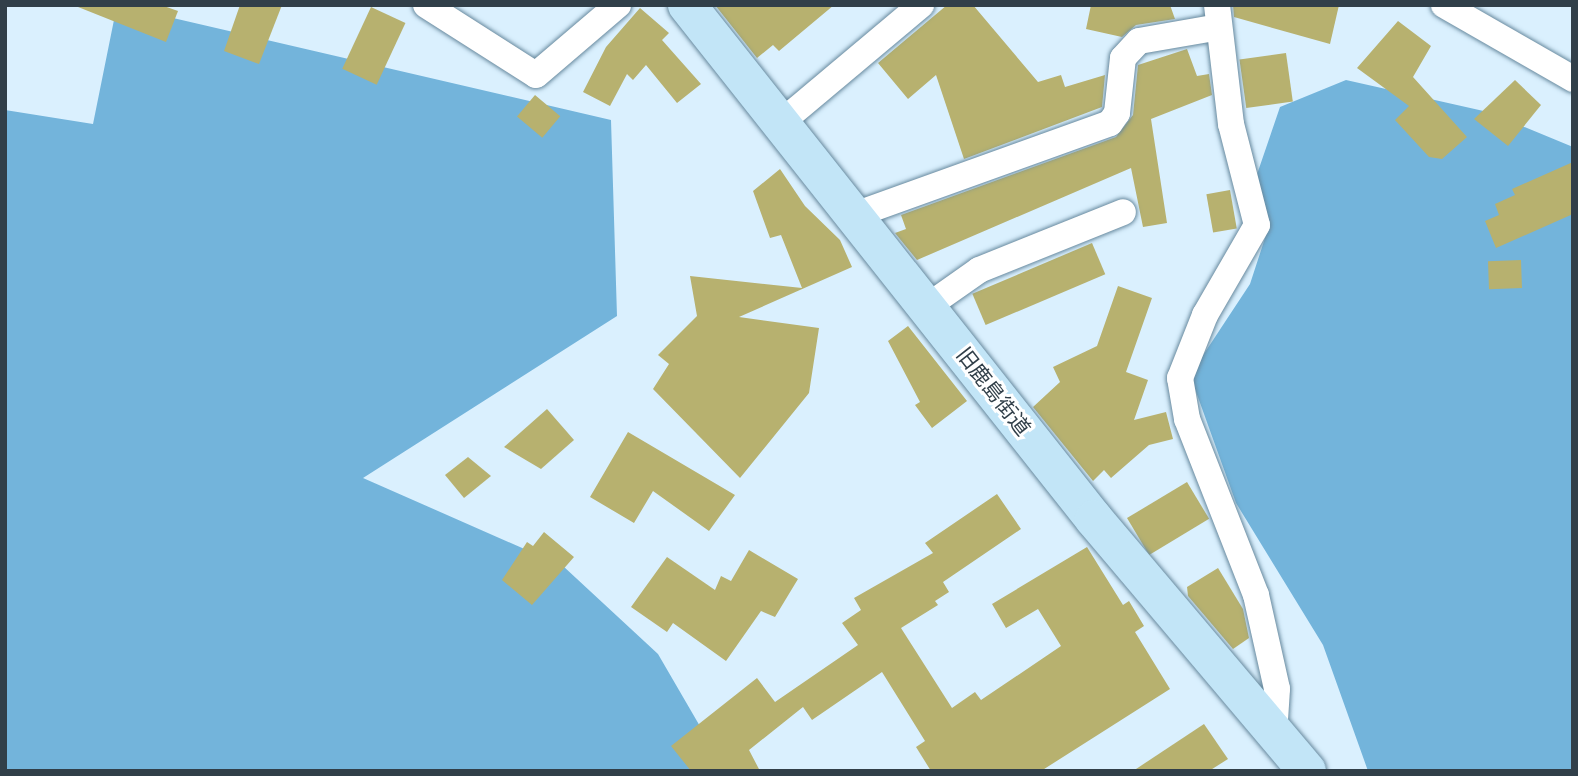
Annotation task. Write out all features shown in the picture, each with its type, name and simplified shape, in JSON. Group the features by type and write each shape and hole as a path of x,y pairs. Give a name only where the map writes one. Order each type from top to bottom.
{"street":[{"path":"426,5 536,75 618,5"},
{"name":"旧鹿島街道","path":"687,5 784,120 852,216 928,306 1274,736 1307,771"},
{"path":"784,120 921,5"},
{"path":"1444,5 1573,79"},
{"path":"852,216 1110,123 1117,113 1122,58 1139,41 1218,16 1231,124 1257,225 1205,315 1181,385 1187,419 1256,595 1277,689 1274,736"},
{"path":"928,306 979,270 1123,212"}],"shaded area":[{"path":"117,5 611,120 617,316 363,478 563,566 658,654 726,771 5,771 5,110 93,124"},
{"path":"1346,80 1488,112 1573,147 1573,771 1368,771 1323,645 1236,503 1190,375 1250,284 1266,235 1253,186 1280,107"}],"building":[{"path":"73,5 161,5 178,11 166,42"},
{"path":"240,5 282,5 259,64 224,51"},
{"path":"715,5 834,5 779,51 773,45 757,58"},
{"path":"947,5 973,5 1038,82 1061,75 1065,87 1105,75 1102,107 964,159 936,75 908,99 878,63"},
{"path":"1091,5 1170,5 1175,19 1136,25 1122,37 1086,29"},
{"path":"1233,5 1339,5 1330,44 1234,17"},
{"path":"371,7 405,23 377,85 342,69"},
{"path":"640,8 669,33 662,40 701,84 677,103 646,65 633,80 627,74 610,106 583,92 606,47"},
{"path":"1398,21 1431,46 1413,77 1467,137 1442,159 1429,157 1395,120 1409,106 1357,68"},
{"path":"1187,49 1197,76 1209,74 1212,95 1151,119 1167,223 1143,227 1131,168 917,260 895,233 906,229 901,215 1116,137 1133,115 1138,65"},
{"path":"1286,53 1293,102 1246,108 1239,60"},
{"path":"1515,80 1541,105 1508,146 1474,119"},
{"path":"535,95 560,116 542,138 517,116"},
{"path":"1573,162 1573,214 1496,248 1485,221 1499,215 1495,204 1515,195 1512,189"},
{"path":"780,169 805,206 840,240 852,267 739,317 819,328 809,393 740,478 653,389 669,364 658,355 697,316 690,276 802,288 781,235 770,238 753,191"},
{"path":"1230,190 1237,228 1213,233 1206,194"},
{"path":"1092,243 1105,274 986,325 972,294"},
{"path":"1521,260 1522,288 1489,289 1488,261"},
{"path":"1118,286 1152,298 1126,372 1148,380 1134,420 1166,412 1173,439 1149,445 1111,478 1104,470 1093,481 1033,407 1060,382 1053,367 1097,346"},
{"path":"908,326 967,401 932,428 915,405 920,402 888,341"},
{"path":"547,409 574,440 541,469 504,447"},
{"path":"628,432 735,495 709,531 653,491 634,523 590,497"},
{"path":"468,457 491,476 464,498 445,475"},
{"path":"1187,482 1209,519 1149,555 1127,518"},
{"path":"997,494 1021,529 943,582 949,592 935,601 938,605 901,628 952,708 975,692 981,700 1061,646 1038,609 1006,628 992,604 1087,547 1123,605 1129,601 1144,626 1135,632 1170,689 1041,771 931,771 916,747 925,741 882,672 812,720 803,707 749,750 760,771 691,771 671,746 757,678 775,702 858,645 842,623 861,610 854,598 933,553 925,543"},
{"path":"544,532 574,557 532,605 502,580 527,542 533,546"},
{"path":"749,550 798,579 775,617 761,611 726,661 673,623 667,632 631,607 667,557 715,590 721,576 731,581"},
{"path":"1218,568 1243,609 1249,638 1233,649 1188,596 1187,587"},
{"path":"1204,724 1228,759 1209,771 1133,771"}]}
